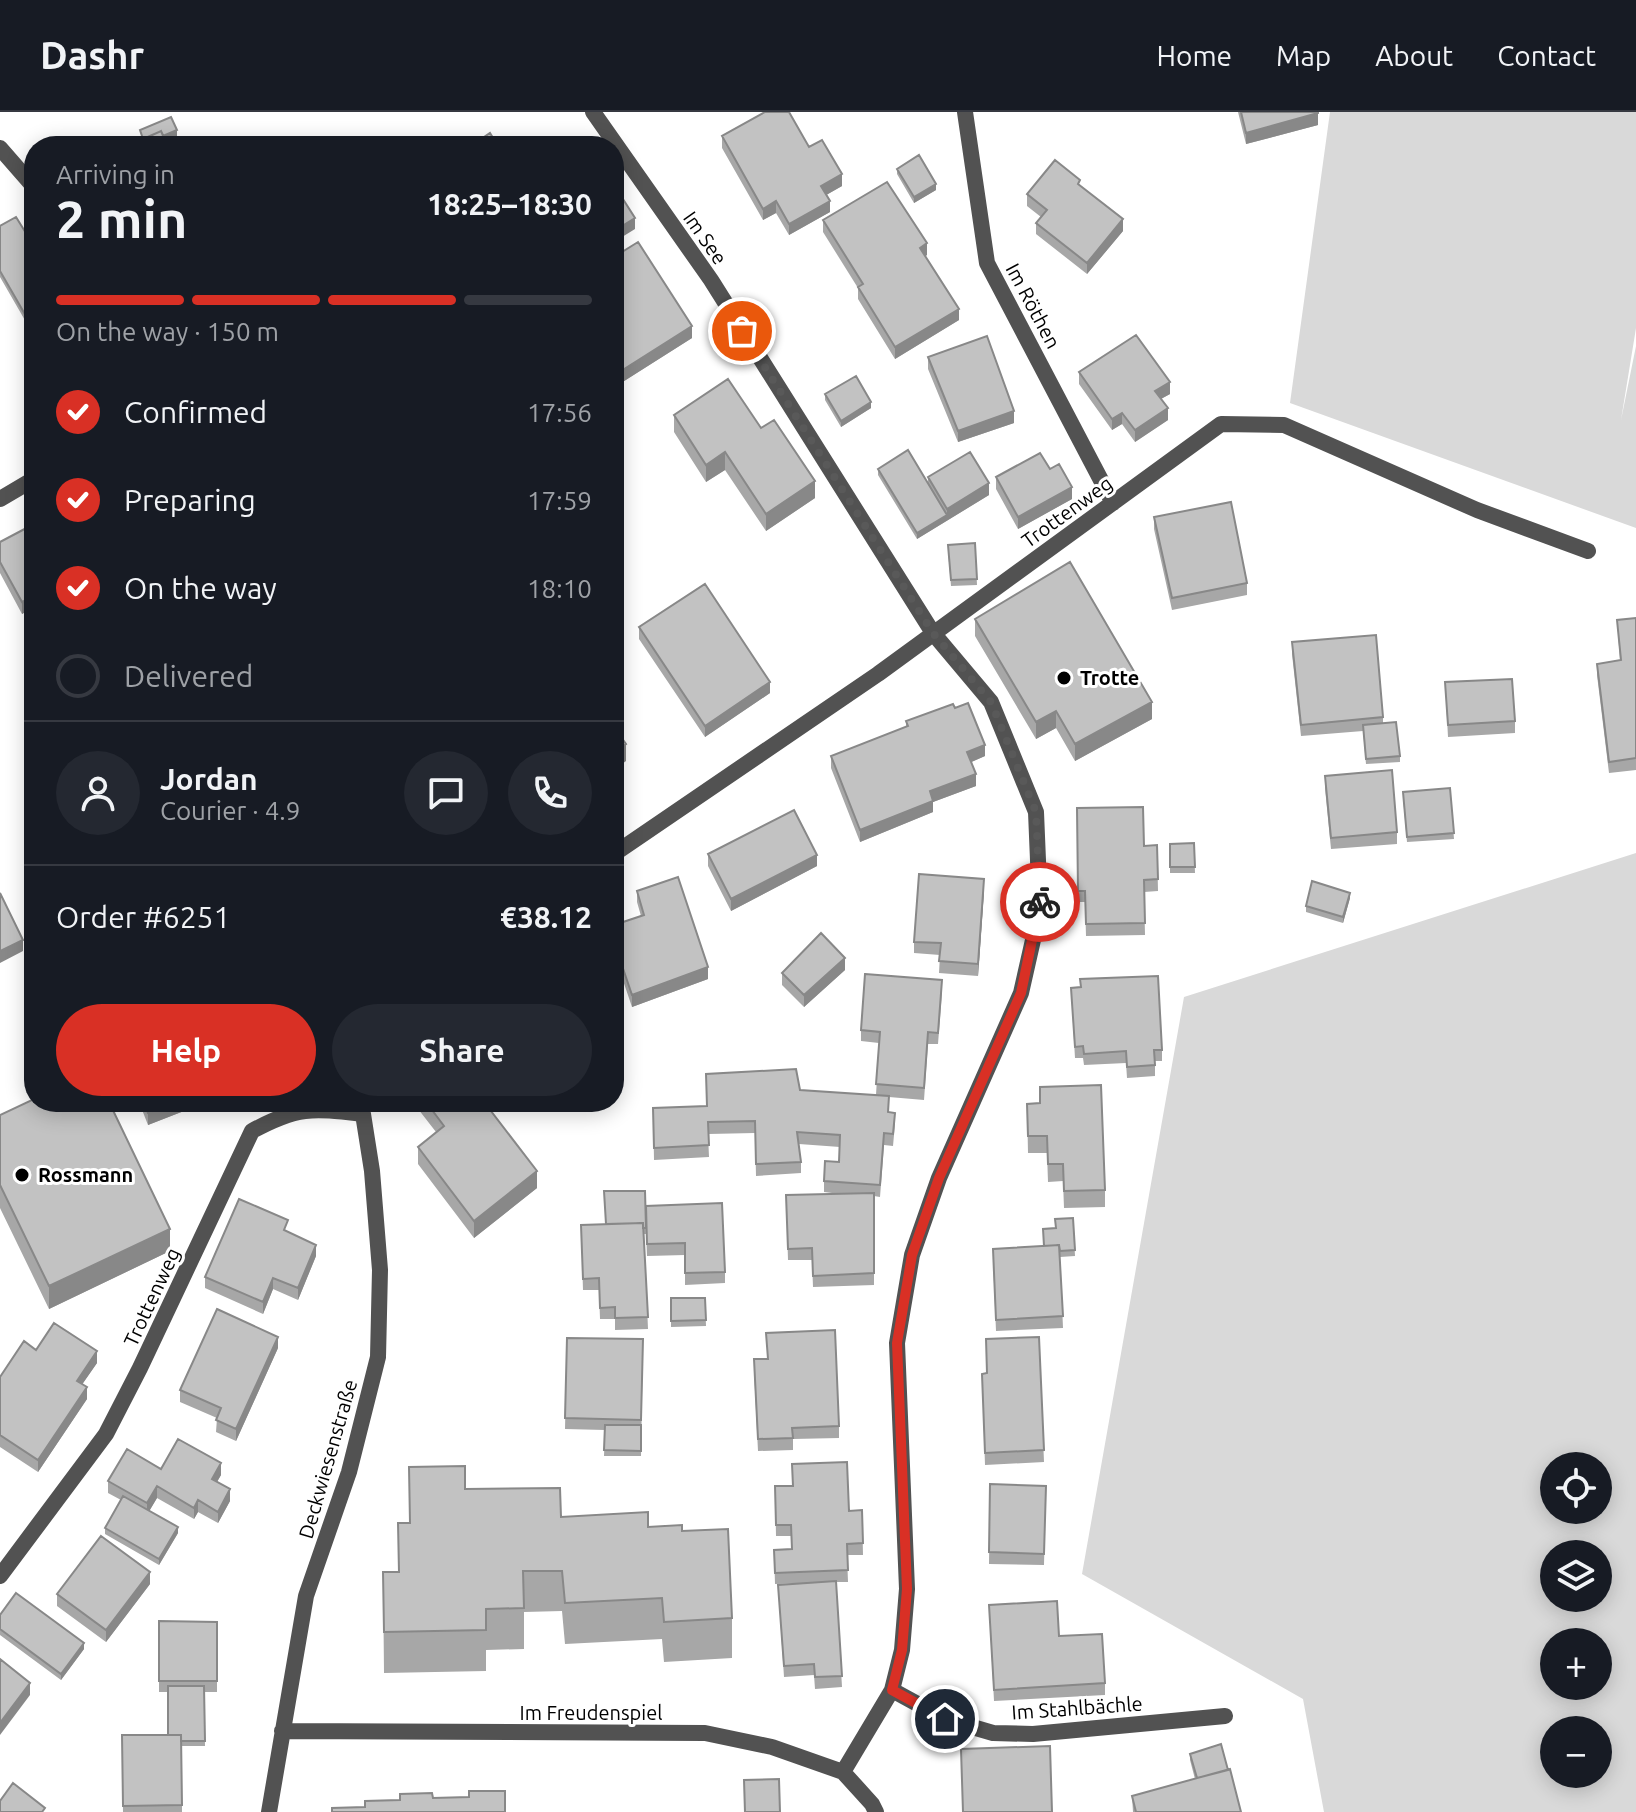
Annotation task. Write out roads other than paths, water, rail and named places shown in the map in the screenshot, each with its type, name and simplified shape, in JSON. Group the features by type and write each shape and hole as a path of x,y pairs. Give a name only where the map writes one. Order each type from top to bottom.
{"street":[{"name":"Im See","path":"593,112 610,136"},
{"name":"Im Röthen","path":"965,112 987,263 1113,503"},
{"path":"0,148 24,176"},
{"name":"Im See","path":"624,156 711,280 933,633 991,702 1036,812 1040,909 1021,993 939,1178 912,1255 897,1343 907,1589 902,1650 892,1690 843,1772"},
{"name":"Trottenweg","path":"624,847 878,674 1221,424 1284,425 1477,510 1588,551"},
{"path":"0,499 24,485"},
{"name":"Trottenweg","path":"0,1576 106,1434 252,1131 284,1114 298,1112"},
{"name":"Deckwiesenstraße","path":"269,1812 306,1596 349,1472 378,1357 380,1270 365,1112"},
{"name":"Im Stahlbächle","path":"892,1690 945,1719 993,1733 1033,1734 1225,1716"},
{"name":"Im Freudenspiel","path":"282,1731 705,1733 772,1747 843,1772 876,1812"}],"place":[{"name":"Trotte","path":"1064,678"},
{"name":"Rossmann","path":"22,1175"}]}
